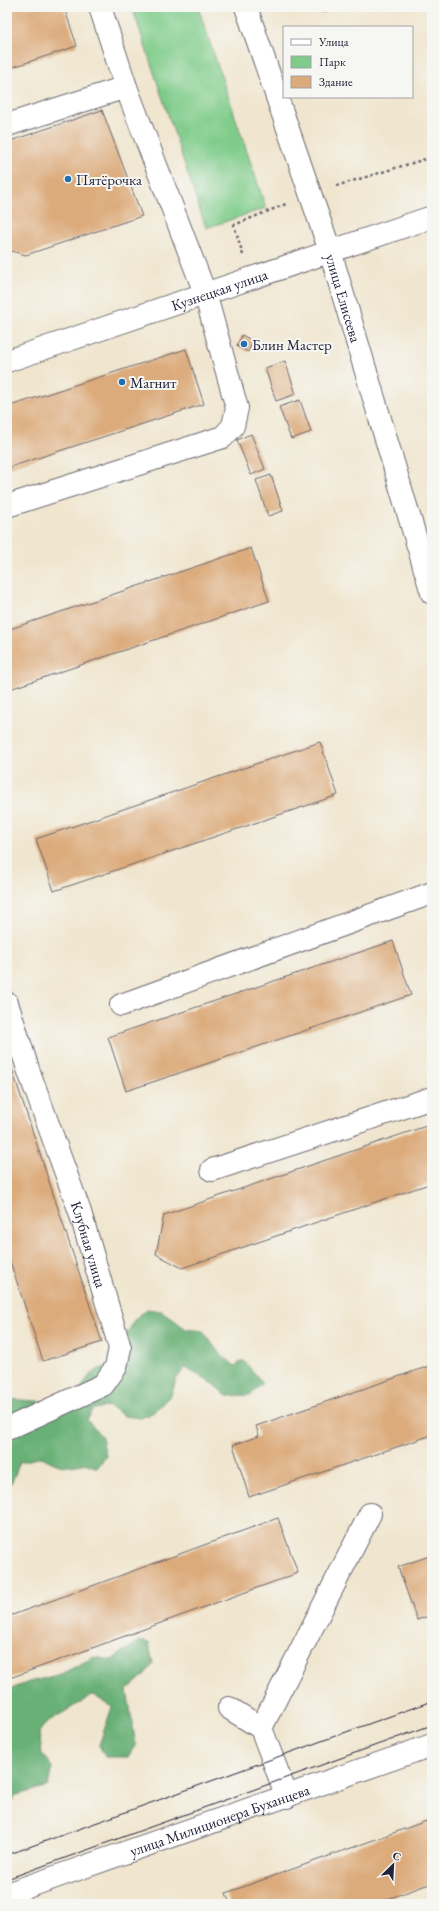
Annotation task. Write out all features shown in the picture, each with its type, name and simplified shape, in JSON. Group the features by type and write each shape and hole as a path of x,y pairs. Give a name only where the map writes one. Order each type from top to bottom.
{"street":[{"path":"7,506 223,437 233,426 237,408 205,293 126,87 100,7"},
{"name":"улица Елисеева","path":"246,7 330,251 432,593"},
{"path":"7,125 126,87"},
{"name":"Кузнецкая улица","path":"7,361 432,217"},
{"path":"121,1005 432,893"},
{"name":"Клубная улица","path":"7,1003 28,1069 80,1212 120,1348 116,1367 103,1385 7,1429"},
{"path":"212,1170 432,1098"},
{"path":"261,1728 370,1514"},
{"path":"229,1708 261,1728 287,1796"},
{"name":"улица Милиционера Буханцева","path":"7,1894 432,1746"}],"green space":[{"path":"132,7 198,7 266,208 206,228"},
{"path":"147,1309 162,1311 186,1329 203,1331 219,1353 235,1366 243,1360 263,1383 250,1395 227,1396 208,1380 185,1368 177,1378 171,1395 154,1412 141,1418 124,1416 109,1406 94,1409 87,1420 102,1437 106,1456 97,1468 88,1464 62,1466 42,1457 20,1462 12,1482 7,1485 7,1399 49,1402 78,1396 90,1375 99,1369 112,1365 134,1320"},
{"path":"139,1641 149,1643 153,1665 127,1690 136,1744 128,1757 105,1757 99,1745 112,1707 93,1695 47,1722 39,1732 42,1754 52,1767 48,1786 14,1796 7,1812 7,1693 11,1689 29,1682 61,1674 94,1657 112,1660"}],"building":[{"path":"7,7 64,7 77,46 7,69"},
{"path":"320,7 339,7 322,13"},
{"name":"Пятёрочка","path":"102,110 142,216 26,255 7,250 7,142"},
{"path":"242,335 253,341 248,352 237,346"},
{"path":"186,349 204,404 7,468 7,407"},
{"path":"285,361 296,394 276,401 265,368"},
{"path":"300,400 311,432 291,439 279,407"},
{"path":"251,434 265,469 251,475 237,440"},
{"path":"271,475 283,511 268,516 256,480"},
{"path":"251,548 269,601 7,690 7,630"},
{"path":"320,742 338,795 54,891 36,839"},
{"path":"393,941 411,995 126,1091 108,1037"},
{"path":"7,1054 102,1342 43,1361 7,1252"},
{"path":"432,1124 432,1183 182,1268 156,1254 164,1215"},
{"path":"432,1365 432,1435 249,1497 233,1445 259,1436 256,1426"},
{"path":"278,1518 298,1573 7,1679 7,1617"},
{"path":"432,1555 432,1615 417,1620 398,1567"},
{"path":"432,1819 432,1883 374,1904 230,1904 226,1893"}],"tram line":[{"path":"7,1855 432,1701"},
{"path":"7,1879 432,1725"}],"place":[{"name":"Пятёрочка","path":"68,179"},
{"name":"Блин Мастер","path":"244,344"},
{"name":"Магнит","path":"122,382"}]}
